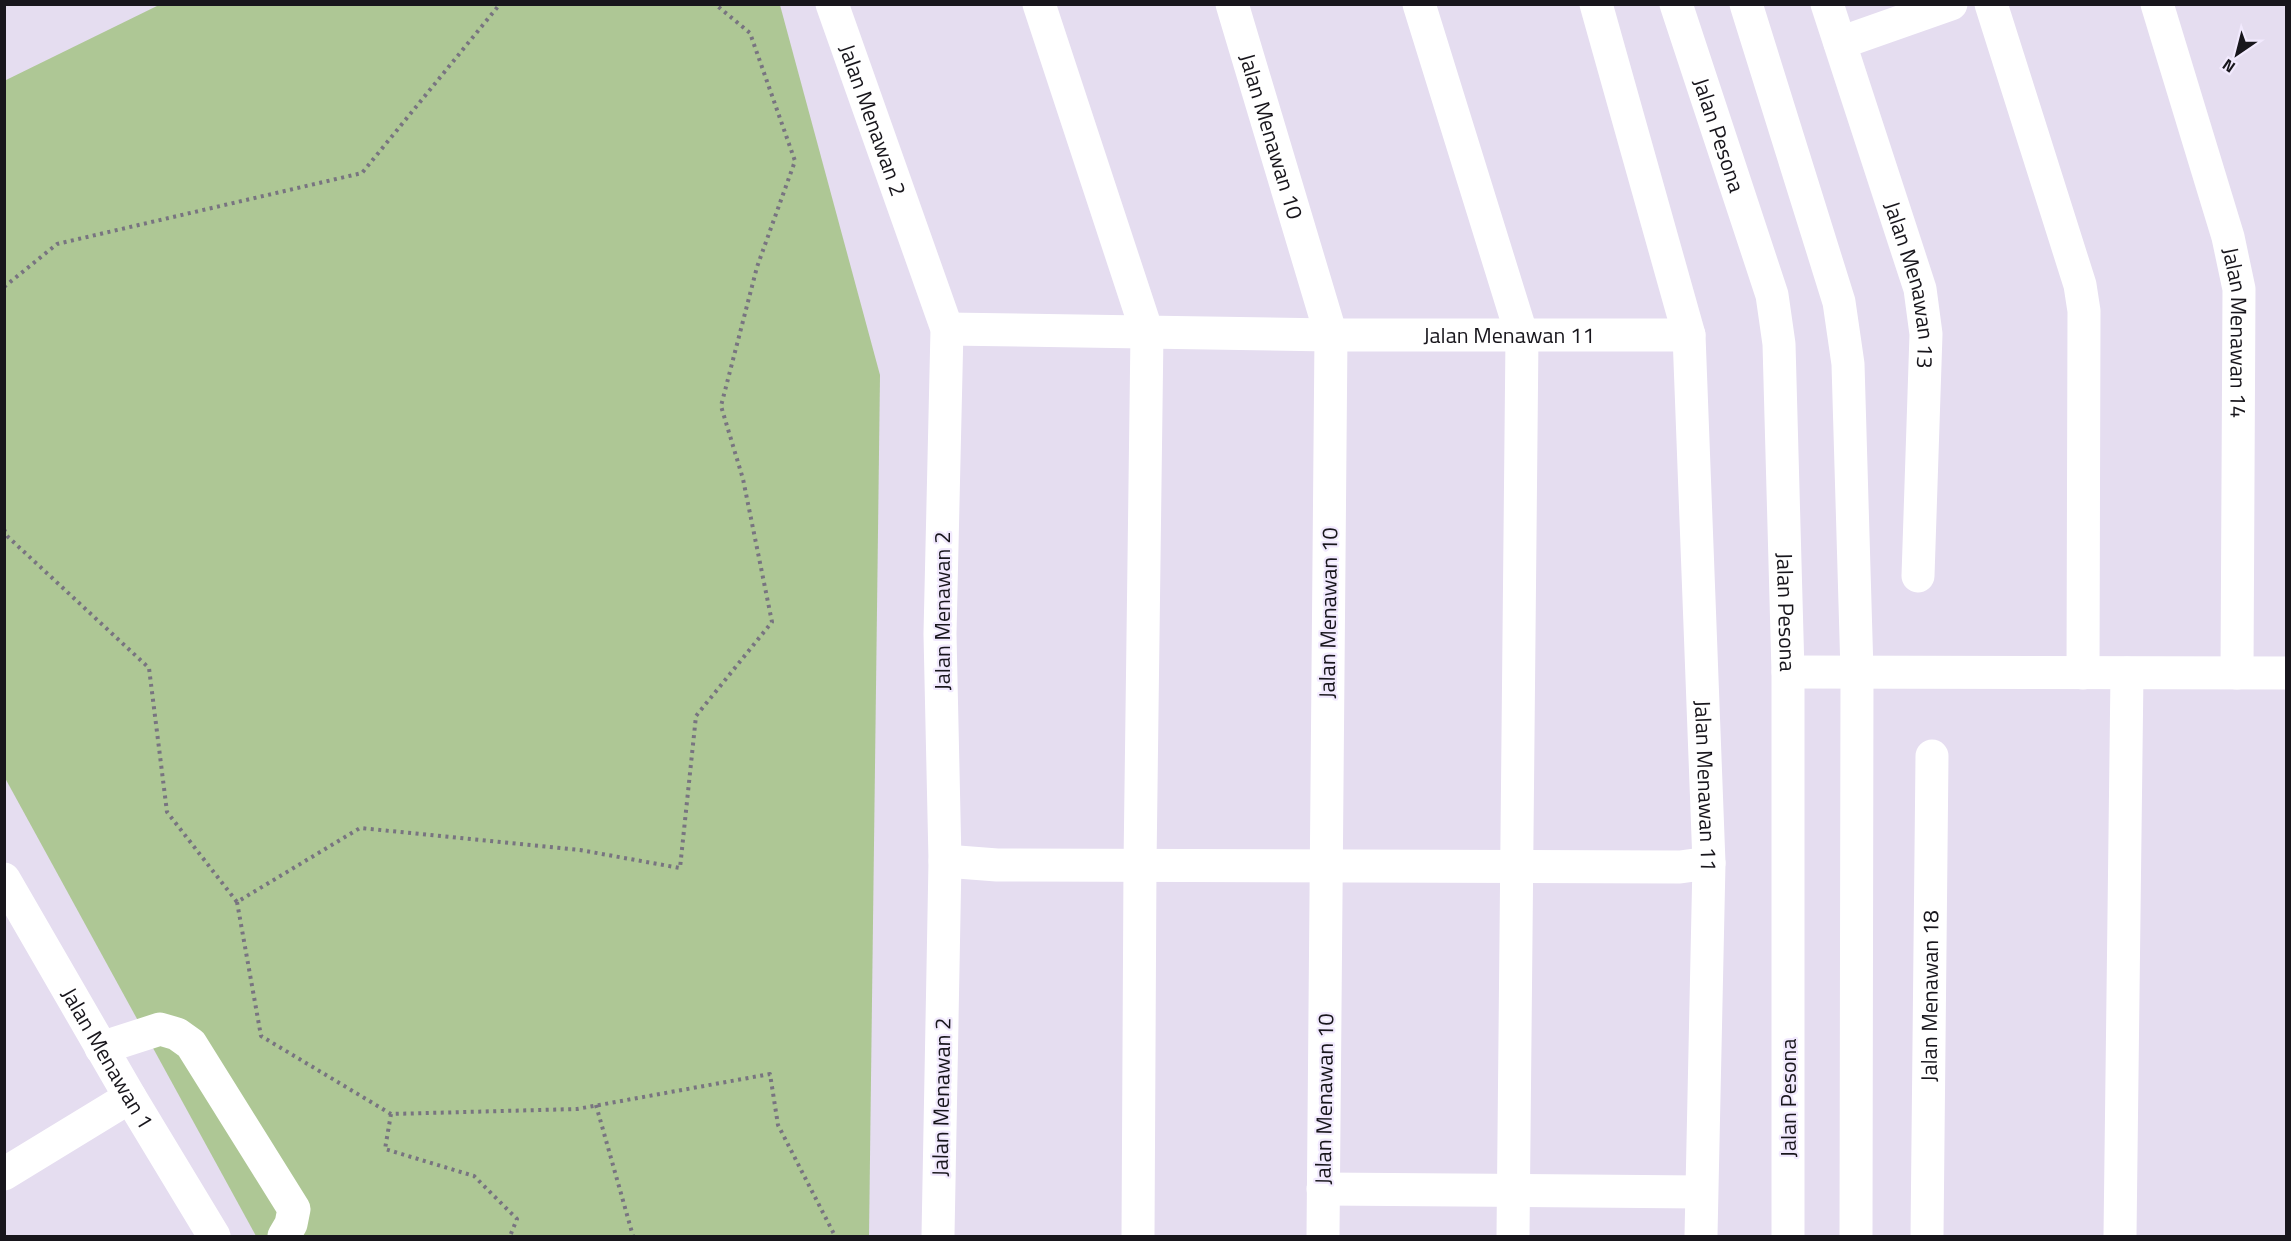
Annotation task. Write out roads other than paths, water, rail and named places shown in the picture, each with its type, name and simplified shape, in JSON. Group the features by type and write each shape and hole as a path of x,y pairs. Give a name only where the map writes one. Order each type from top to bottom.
{"street":[{"name":"Jalan Menawan 2","path":"832,4 947,329 940,634 945,861 938,1236"},
{"path":"1040,4 1147,332 1138,1236"},
{"name":"Jalan Menawan 10","path":"1232,4 1331,335 1323,1236"},
{"path":"1419,4 1522,336 1513,1236"},
{"name":"Jalan Menawan 11","path":"1596,4 1689,335 1709,863 1701,1236"},
{"name":"Jalan Pesona","path":"1676,4 1772,295 1782,373 1788,672 1788,1236"},
{"path":"1746,4 1839,302 1844,330 1848,376 1857,672 1856,1236"},
{"name":"Jalan Menawan 13","path":"1827,4 1913,264 1924,311 1926,333 1918,576"},
{"path":"1840,43 1951,4"},
{"path":"1991,4 2080,285 2084,311 2083,673"},
{"name":"Jalan Menawan 14","path":"2157,4 2228,237 2239,290 2237,673"},
{"name":"Jalan Menawan 11","path":"947,329 1331,335 1689,335"},
{"path":"1788,672 2286,673"},
{"path":"2120,1236 2127,673"},
{"name":"Jalan Menawan 18","path":"1927,1236 1932,756"},
{"path":"945,861 997,865 1680,867 1709,863"},
{"name":"Jalan Menawan 1","path":"4,879 101,1048 214,1236"},
{"path":"101,1048 160,1029 177,1034 191,1044 294,1209 291,1224 284,1236"},
{"path":"4,1174 130,1097"},
{"path":"1323,1189 1701,1192"}]}
